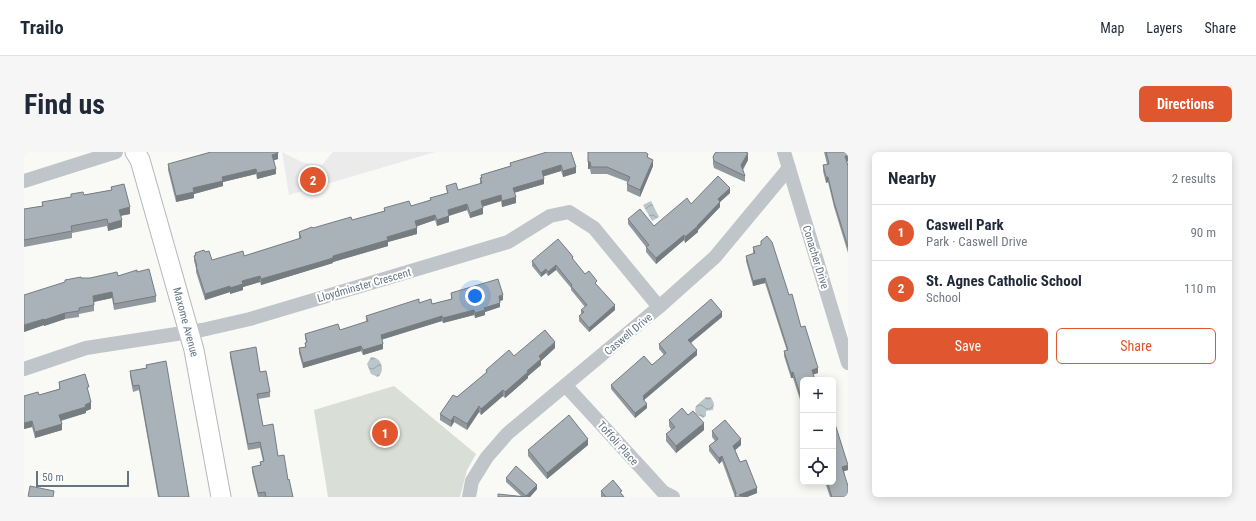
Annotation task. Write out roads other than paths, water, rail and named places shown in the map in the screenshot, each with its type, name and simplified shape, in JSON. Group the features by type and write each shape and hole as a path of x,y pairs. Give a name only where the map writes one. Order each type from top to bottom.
{"street":[{"path":"24,180 116,152"},
{"name":"Maxome Avenue","path":"135,152 140,160 190,332 221,497"},
{"name":"Conacher Drive","path":"784,152 848,363"},
{"name":"Caswell Drive","path":"469,497 472,481 487,457 507,434 659,307 715,257 789,168"},
{"name":"Lloydminster Crescent","path":"24,369 86,348 190,332 250,319 508,242 550,216 569,212 594,228 659,307"},
{"name":"Toffoli Place","path":"566,386 663,492 673,497"}],"water":[{"path":"651,201 659,217 652,221 643,205"},
{"path":"371,357 380,361 382,371 378,377 371,374 367,364"},
{"path":"706,397 710,397 714,404 713,410 706,411 706,416 703,418 696,414 695,410 696,406"}],"place":[{"name":"St. Agnes Catholic School","path":"313,180"},
{"name":"Caswell Park","path":"385,433"}]}
